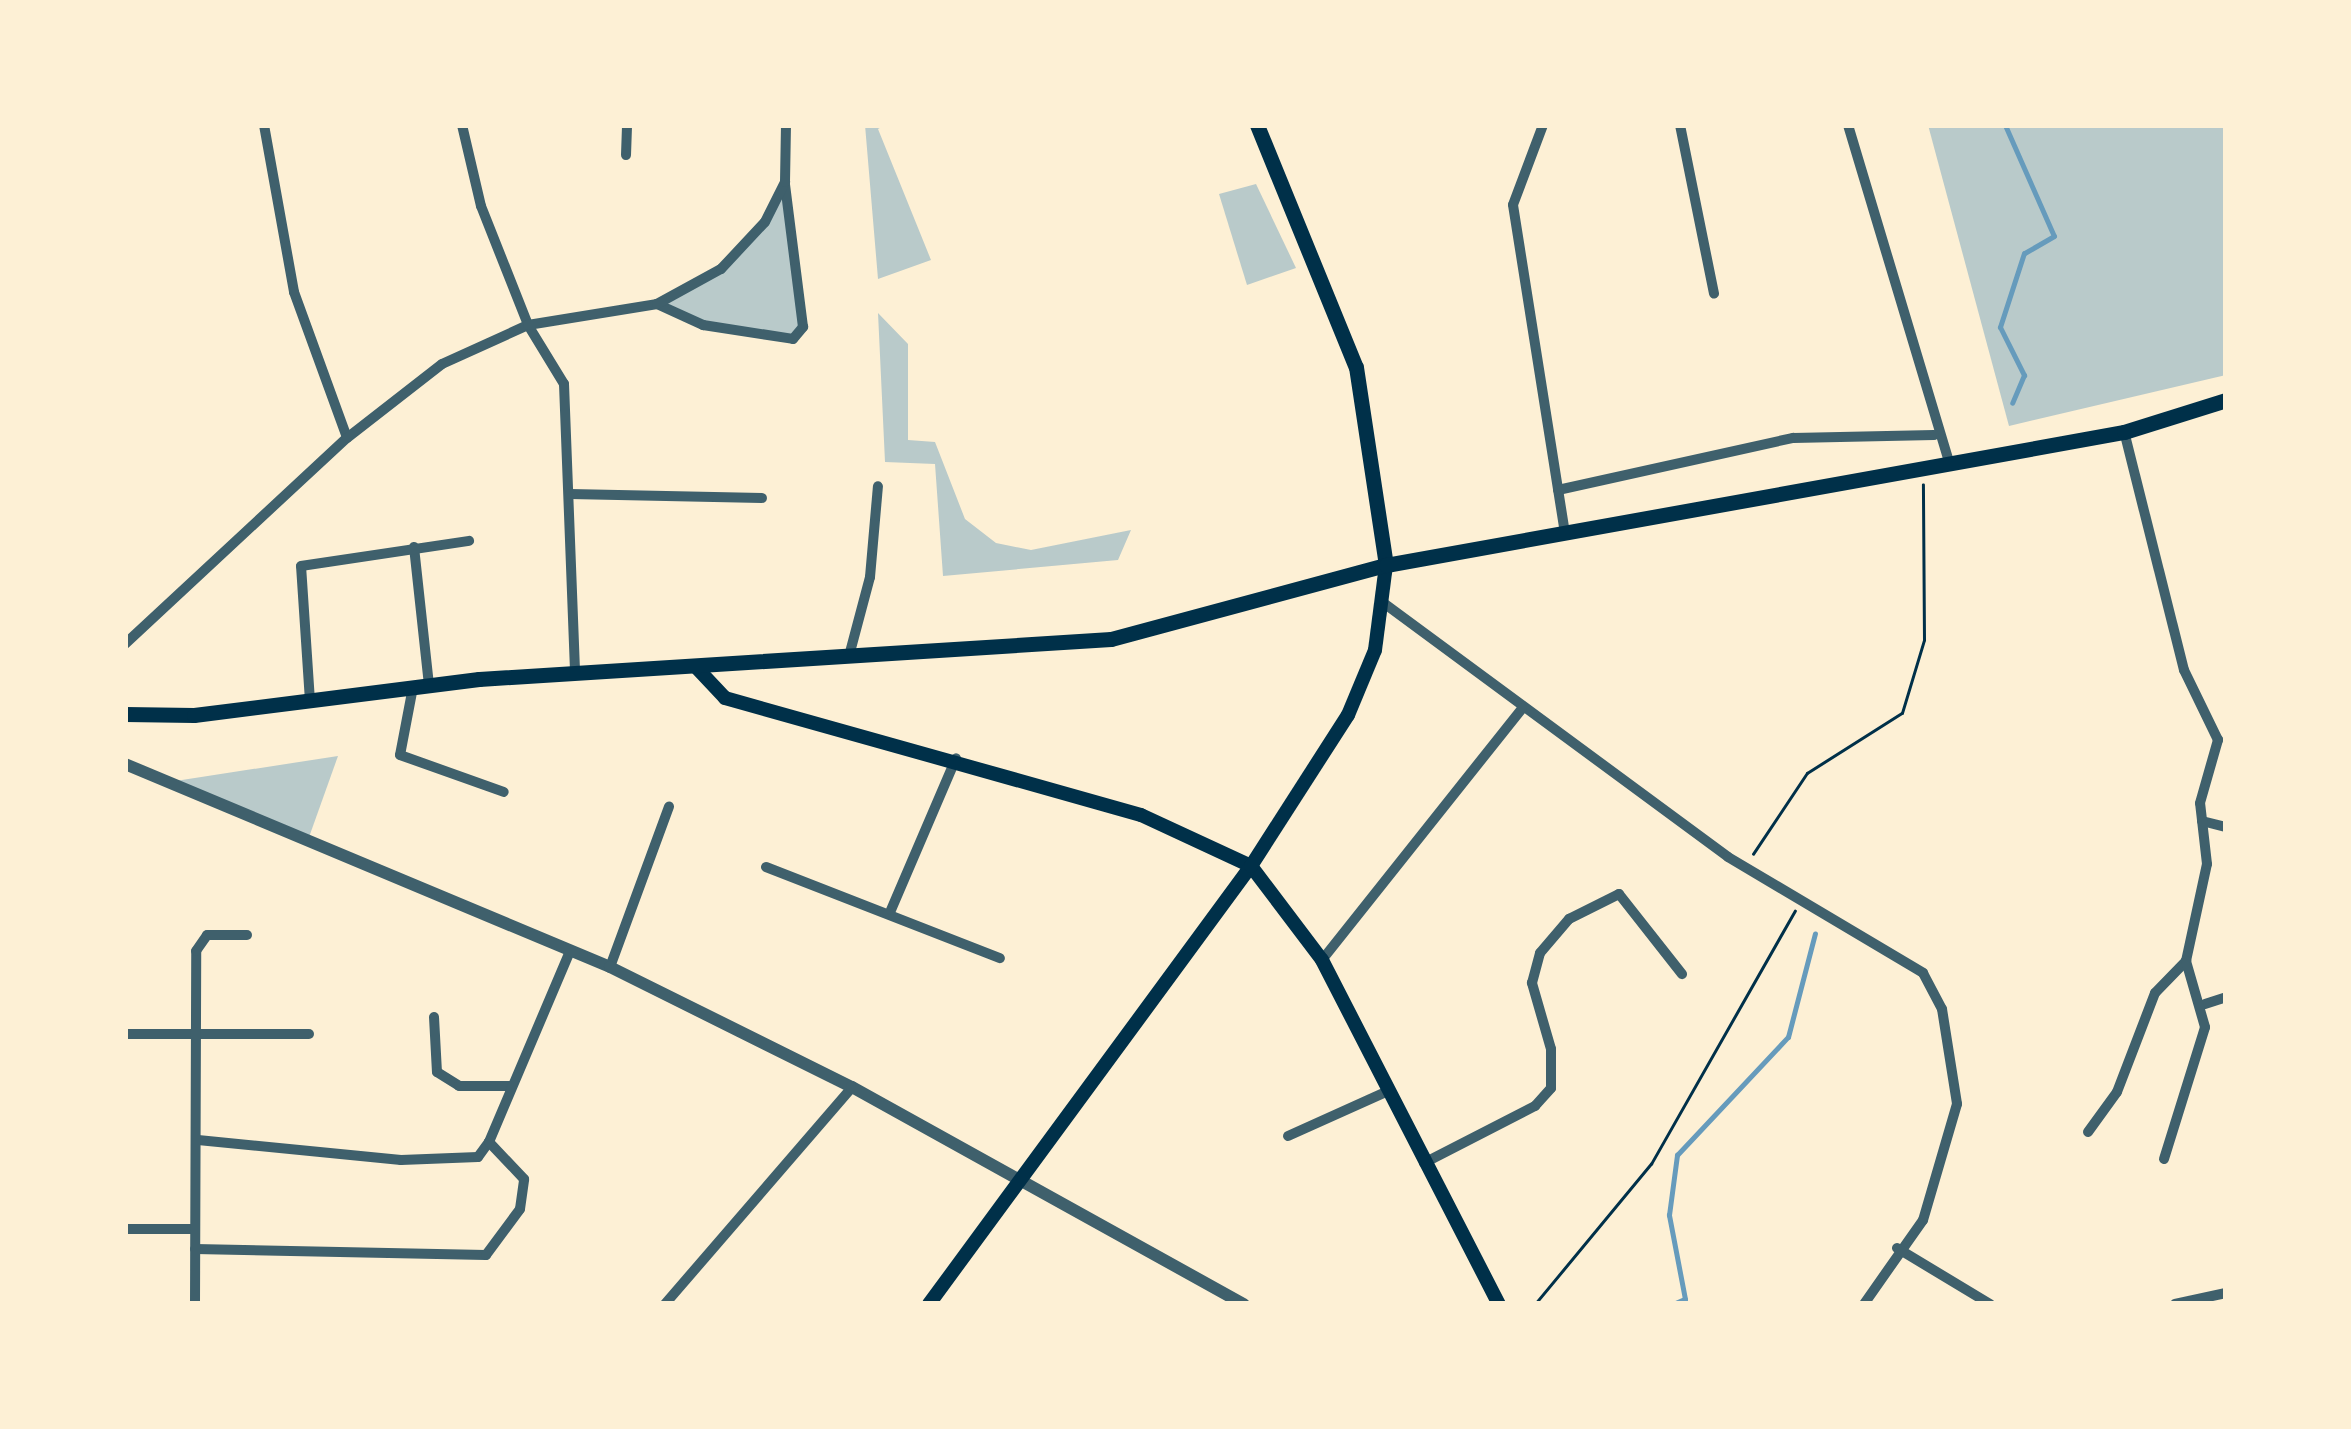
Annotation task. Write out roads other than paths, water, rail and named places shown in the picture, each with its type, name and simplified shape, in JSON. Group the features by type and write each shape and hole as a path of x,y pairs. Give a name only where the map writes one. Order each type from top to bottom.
{"main road":[{"path":"929,1304 1024,1181 1251,866 1348,714 1385,604 1386,565 1356,367 1257,125"},
{"path":"125,714 310,701 421,686 575,673 1111,639 1386,565 1564,528 2124,432 2226,400"},
{"path":"695,666 725,698 956,757 1141,815 1251,866 1322,960 1499,1304"}],"street":[{"path":"264,125 294,292 347,438"},
{"path":"462,125 481,206 528,324 564,384 575,673"},
{"path":"626,156 627,125"},
{"path":"658,304 703,325 794,339 803,327 785,182 786,125"},
{"path":"1543,125 1513,205 1564,528"},
{"path":"1680,125 1714,294"},
{"path":"1848,125 1934,435 1950,464"},
{"path":"125,644 347,438 442,364 528,324 658,304 722,269 765,222 785,182"},
{"path":"2088,1132 2117,1092 2155,993 2186,961 2207,864 2202,820 2218,740 2184,670 2124,432"},
{"path":"1558,490 1793,438 1934,435"},
{"path":"849,656 870,577 878,486"},
{"path":"570,494 762,498"},
{"path":"310,701 300,566 469,541"},
{"path":"414,547 421,686 400,755 504,792"},
{"path":"1385,604 1522,710 1744,868 1923,973 1942,1009 1957,1104 1923,1220 1897,1248 1864,1304"},
{"path":"1322,960 1522,710"},
{"path":"891,910 956,757"},
{"path":"125,764 610,967 852,1088 1244,1304"},
{"path":"610,967 670,807"},
{"path":"2202,820 2226,827"},
{"path":"766,867 891,910 1000,958"},
{"path":"1424,1163 1535,1106 1550,1088 1552,1049 1532,982 1540,954 1568,918 1619,894 1682,974"},
{"path":"194,1304 198,1140 196,951 208,935 247,935"},
{"path":"198,1140 401,1160 478,1157 489,1142 570,952"},
{"path":"2164,1159 2206,1004 2186,961"},
{"path":"2206,1004 2226,996"},
{"path":"434,1017 437,1072 458,1086 511,1086"},
{"path":"125,1034 309,1034"},
{"path":"665,1304 852,1088"},
{"path":"1288,1136 1388,1091"},
{"path":"196,1248 486,1254 520,1209 524,1180 489,1142"},
{"path":"125,1230 195,1229"},
{"path":"1897,1248 1990,1304"},
{"path":"2174,1304 2226,1294"}],"waterway":[{"path":"2005,125 2054,236 2024,253 2000,327 2024,375 2012,403"},
{"path":"1673,1304 1685,1299 1669,1215 1677,1155 1788,1037 1815,933"}]}
